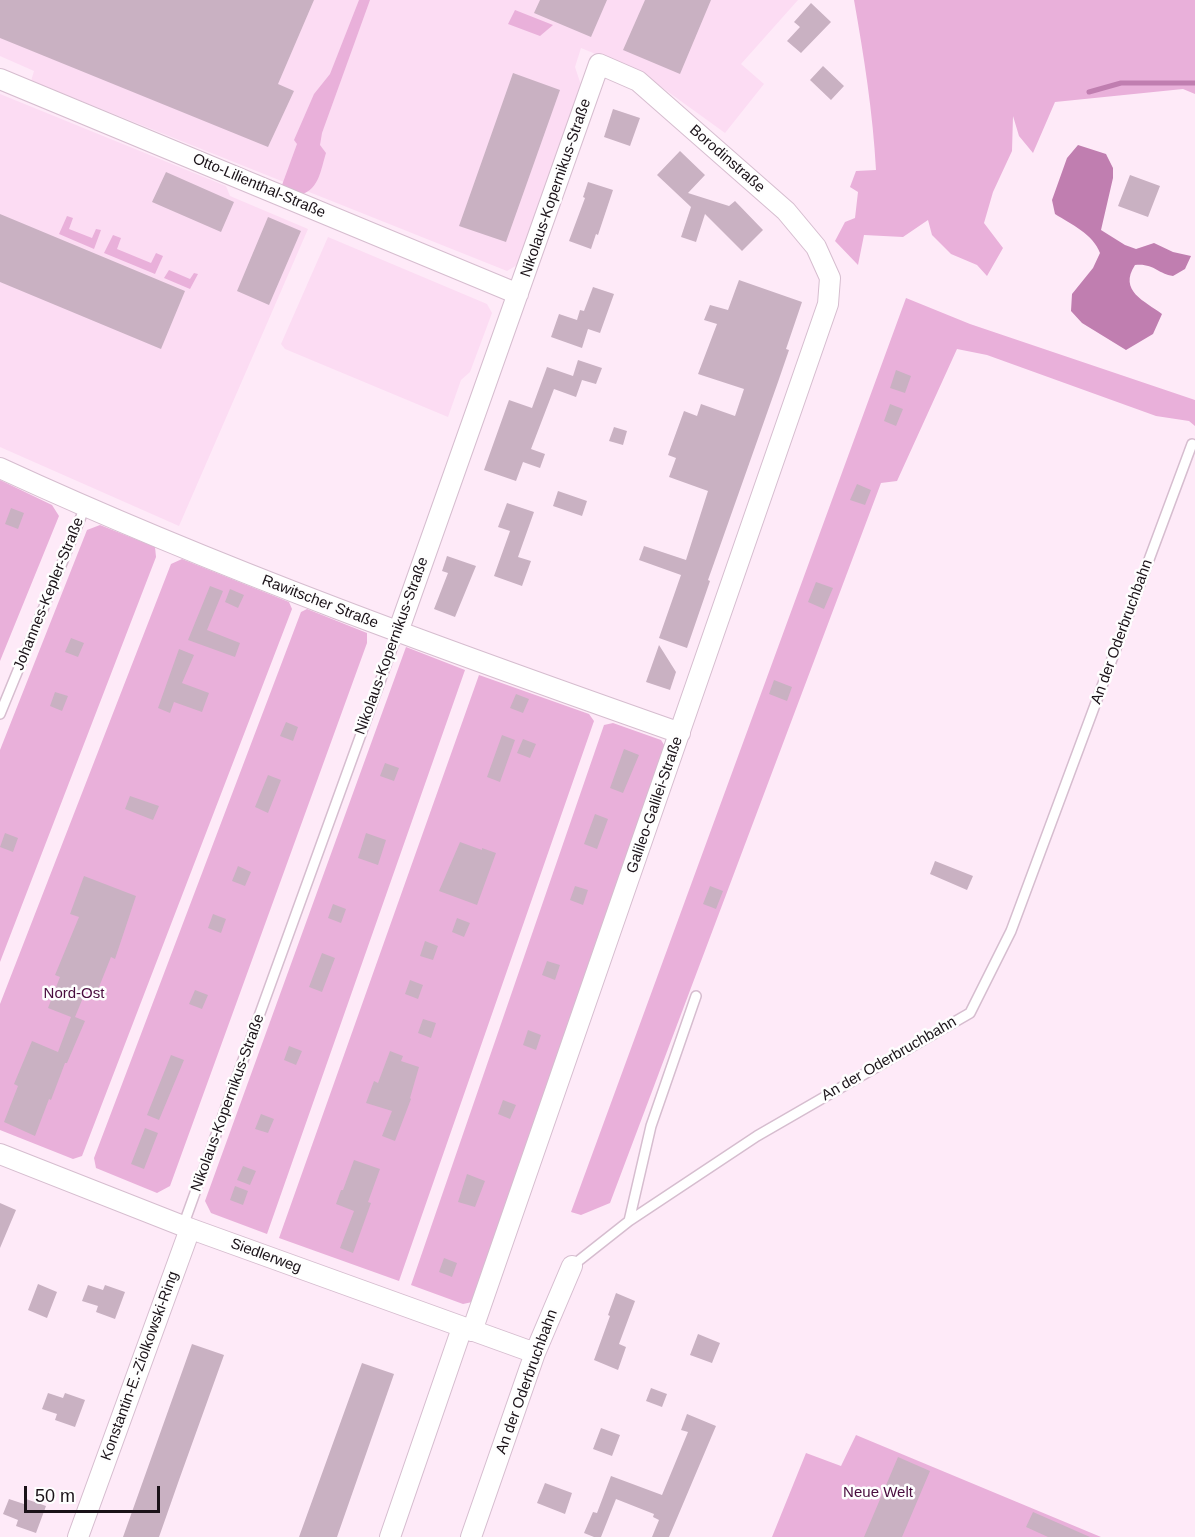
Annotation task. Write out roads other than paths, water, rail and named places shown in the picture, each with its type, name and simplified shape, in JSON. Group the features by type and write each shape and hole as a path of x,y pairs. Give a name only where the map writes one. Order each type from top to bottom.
{"street":[{"name":"Borodinstraße","path":"599,64 638,81 786,211 816,247 830,278"},
{"name":"Nikolaus-Kopernikus-Straße","path":"398,632 599,64"},
{"name":"Otto-Lilienthal-Straße","path":"0,79 518,294"},
{"name":"Galileo-Galilei-Straße","path":"467,1330 680,733 828,304 830,278"},
{"name":"Rawitscher Straße","path":"0,468 85,507 269,582 398,632 680,733"},
{"name":"Siedlerweg","path":"0,1154 186,1228 535,1353"},
{"name":"Konstantin-E.-Ziolkowski-Ring","path":"78,1537 186,1228"},
{"name":"An der Oderbruchbahn","path":"471,1537 535,1353 572,1266"},
{"path":"390,1537 467,1330"}],"lane":[{"name":"An der Oderbruchbahn","path":"572,1266 629,1221 757,1136 970,1012 1011,931 1192,444"},
{"name":"Johannes-Kepler-Straße","path":"0,714 85,507"},
{"name":"Nikolaus-Kopernikus-Straße","path":"186,1228 398,632"},
{"path":"629,1221 651,1126 696,996"}],"waterway":[{"path":"1089,92 1121,83 1195,83"}],"park label":[{"name":"Nord-Ost","path":"74,994"},
{"name":"Neue Welt","path":"878,1493"}]}
